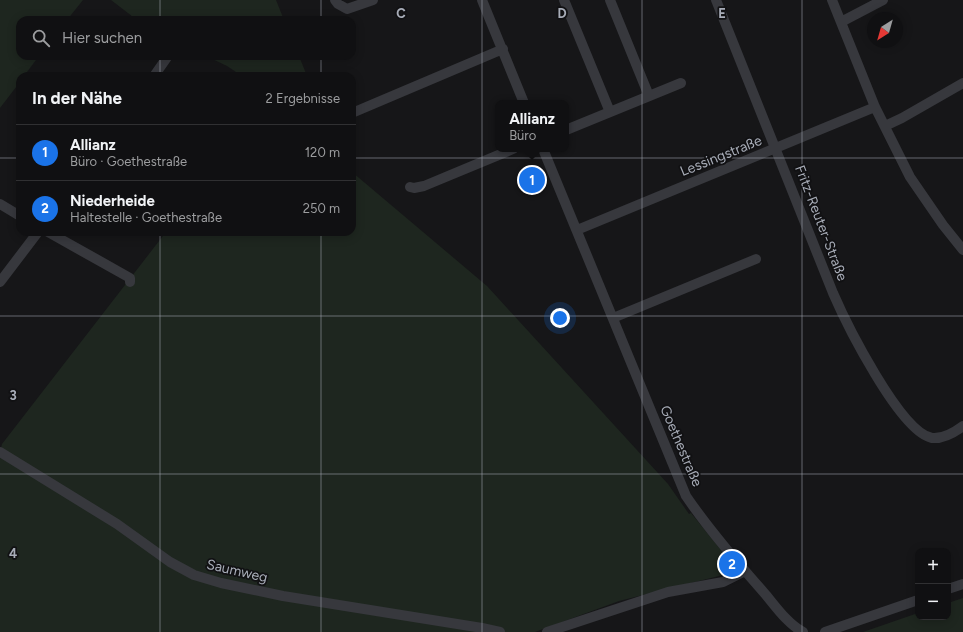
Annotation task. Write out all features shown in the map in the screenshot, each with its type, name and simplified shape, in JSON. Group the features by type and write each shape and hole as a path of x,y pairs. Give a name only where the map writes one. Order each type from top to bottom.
{"street":[{"path":"335,0 343,8 348,9 372,0"},
{"path":"482,0 523,100"},
{"path":"564,0 610,112"},
{"path":"610,0 649,96"},
{"name":"Fritz-Reuter-Straße","path":"716,0 833,293 865,357 898,408 923,434 931,438 940,438 963,426"},
{"path":"832,0 875,108 910,177 936,215 962,247"},
{"path":"841,22 883,0"},
{"path":"356,111 503,49"},
{"path":"157,72 165,60"},
{"path":"569,129 681,83"},
{"path":"884,126 902,118 963,83"},
{"name":"Lessingstraße","path":"577,230 875,108"},
{"path":"410,187 414,188 424,186 506,152"},
{"name":"Goethestraße","path":"544,152 686,496 745,571 794,626 803,632"},
{"path":"0,204 16,214"},
{"path":"0,282 35,236"},
{"path":"55,236 130,278 130,282"},
{"path":"613,318 756,259"},
{"name":"Saumweg","path":"0,452 117,524 170,562 194,576 283,596 500,632"},
{"path":"547,632 668,592 723,582 745,571"},
{"path":"951,588 963,584"},
{"path":"825,632 915,601"}],"shaded area":[{"path":"0,0 83,0 70,16 16,16 16,60 36,60 27,72 16,72 16,87 0,108"},
{"path":"111,0 276,0 282,16 132,16"},
{"path":"214,60 301,60 305,72 236,72"},
{"path":"356,175 487,286 668,484 689,514 691,513 738,571 734,575 727,574 619,601 535,632 0,632 0,452 2,444 163,236 356,236"},
{"path":"963,598 963,632 863,632 915,614 915,620 951,620 951,602"}],"place":[{"name":"Allianz","path":"532,180"},
{"name":"Niederheide","path":"732,564"}]}
